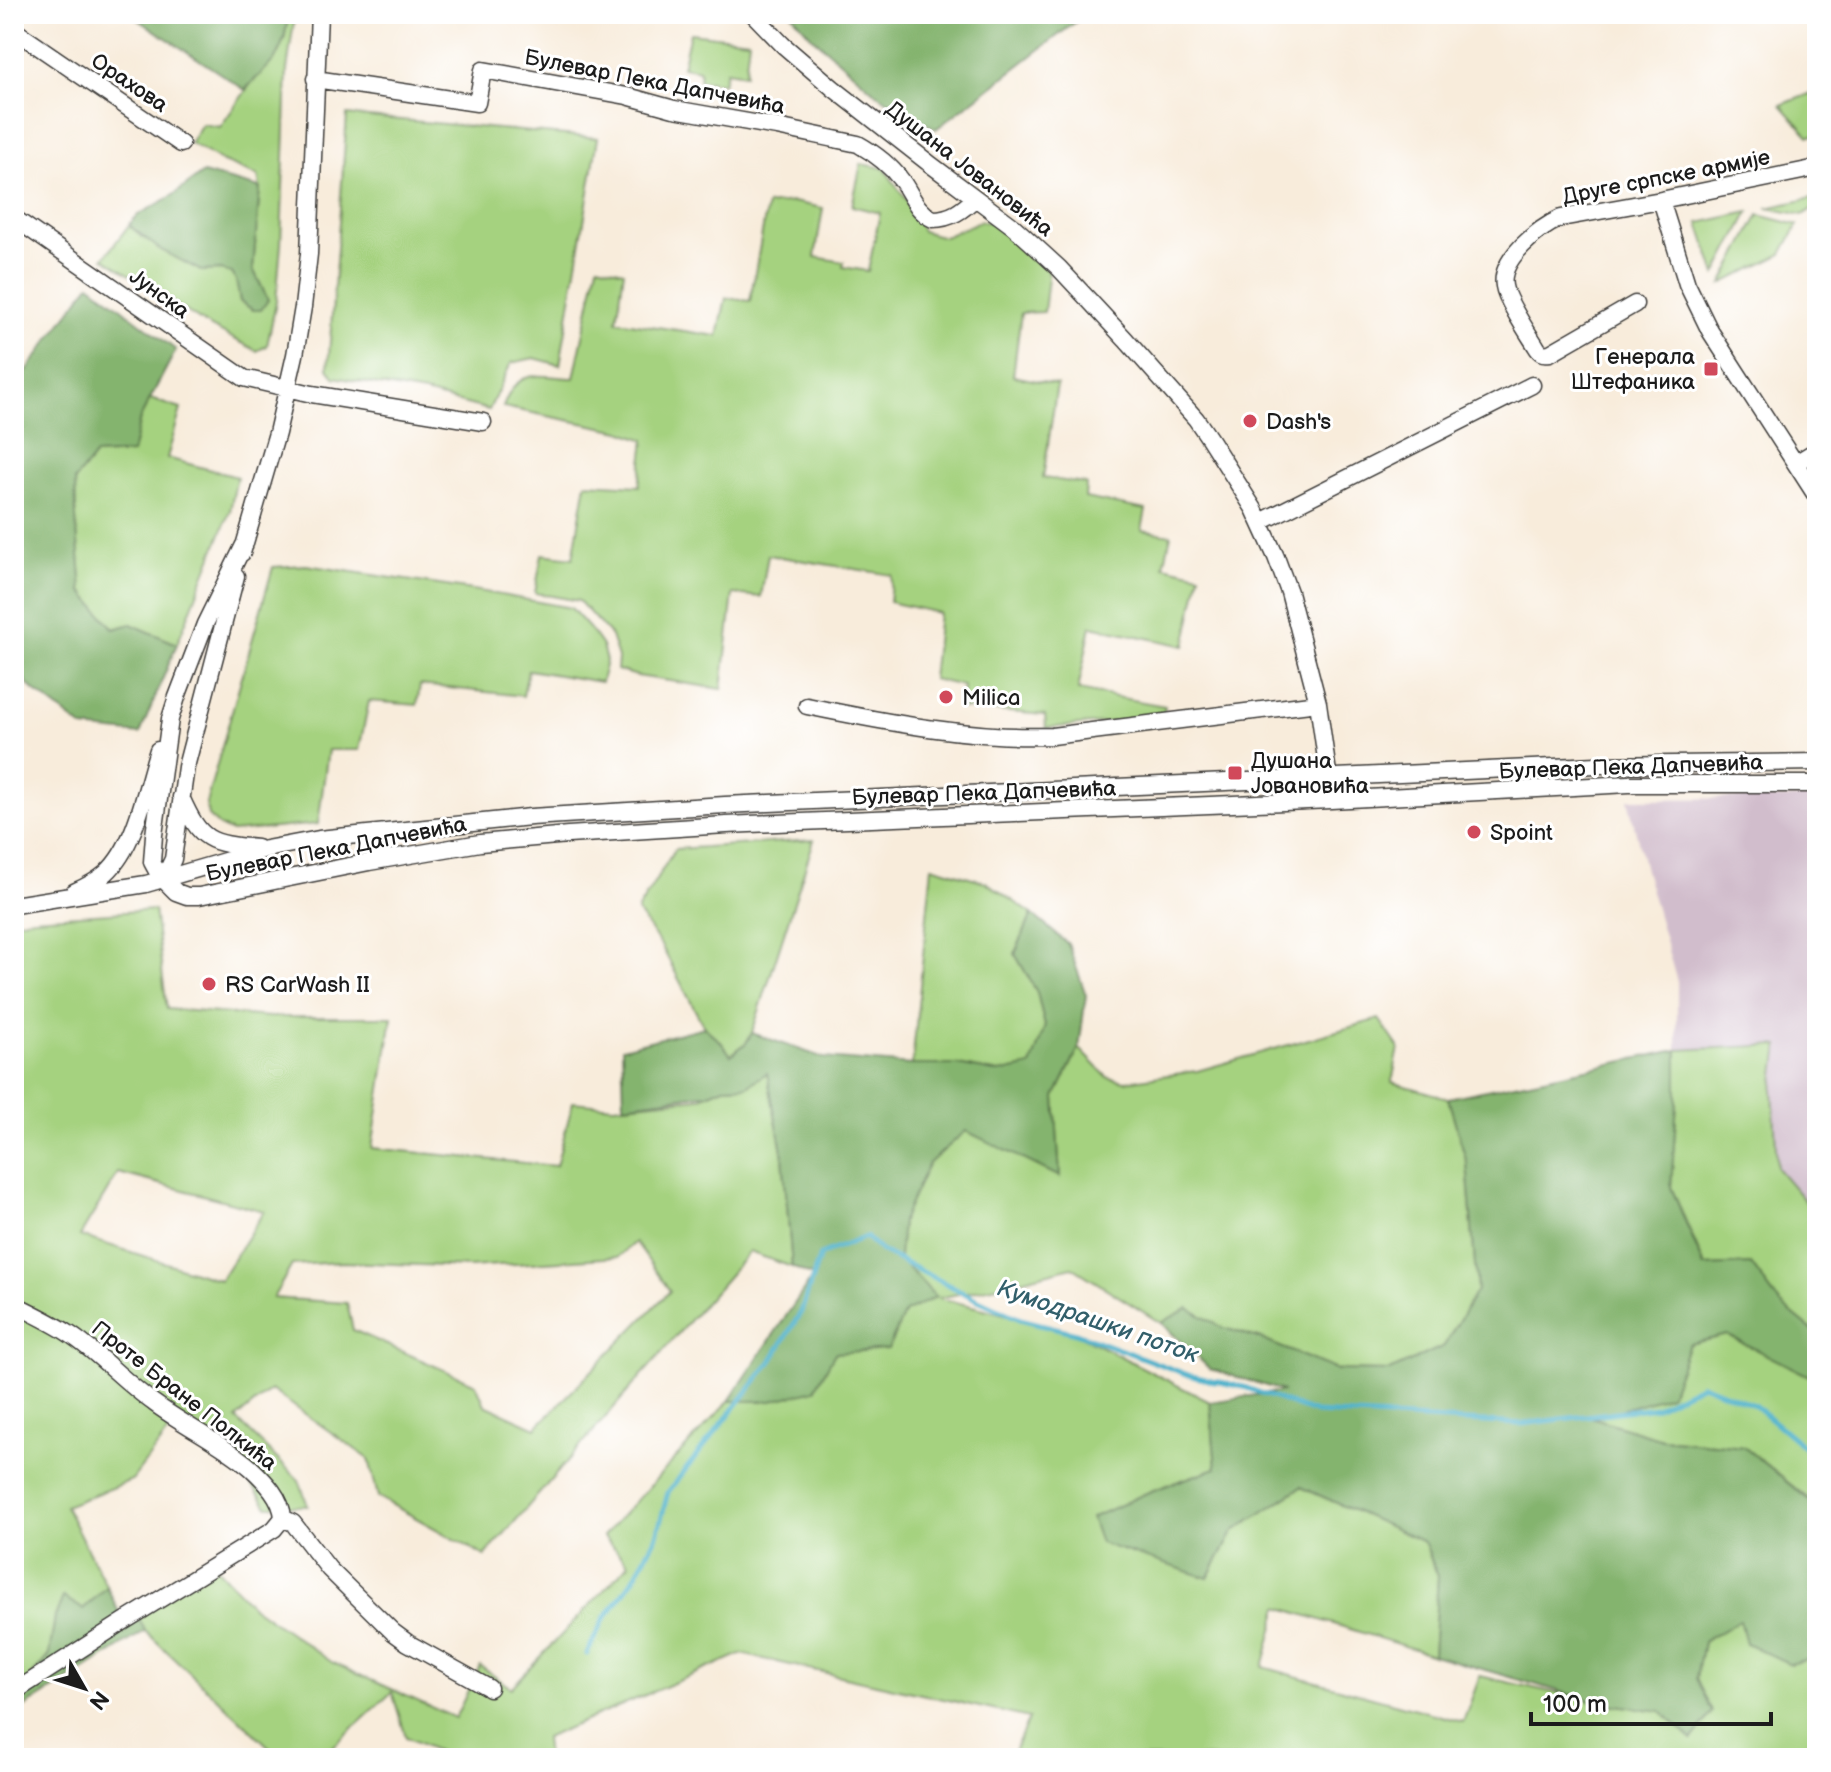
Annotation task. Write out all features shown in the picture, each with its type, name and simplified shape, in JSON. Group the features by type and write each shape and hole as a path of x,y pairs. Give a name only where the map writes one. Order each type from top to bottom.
{"street":[{"name":"Булевар Пека Дапчевића","path":"163,880 173,859 181,797 198,719 277,433 303,307 309,254 319,14"},
{"name":"Душана Јовановића","path":"753,14 833,88 1014,227 1059,268 1159,376 1209,438 1261,522 1289,592 1318,703 1331,800"},
{"name":"Орахова","path":"14,30 181,144"},
{"name":"Булевар Пека Дапчевића","path":"315,79 477,103 483,70 858,144 897,175 918,208 933,219 960,211 975,198"},
{"name":"Друге српске армије","path":"1635,304 1544,354 1536,346 1506,293 1503,276 1518,250 1555,221 1817,168"},
{"path":"1661,200 1684,273 1703,319 1817,497"},
{"name":"Јунска","path":"16,223 235,374 287,389"},
{"path":"1261,522 1532,385"},
{"path":"287,389 483,422"},
{"path":"1796,463 1817,450"},
{"name":"Булевар Пека Дапчевића","path":"244,545 205,624 170,719 152,853 154,869 176,892 187,896 480,843 568,835 741,824 1331,800 1612,785 1817,784"},
{"path":"807,706 956,731 1025,737 1318,703"},
{"path":"61,898 91,884 115,863 134,826 170,719"},
{"name":"Булевар Пека Дапчевића","path":"163,880 266,849 319,839 531,817 1611,764 1817,762"},
{"path":"1611,764 1612,785"},
{"path":"181,797 196,828 210,840 266,849"},
{"path":"14,905 163,880"},
{"name":"Проте Бране Полкића","path":"14,1304 69,1333 138,1392 251,1468 283,1508 283,1518 293,1523 329,1569 393,1632 489,1688"},
{"path":"14,1692 274,1529 283,1518"}],"shaded area":[{"path":"1817,798 1817,1332 1705,1266 1677,1050 1677,982 1628,799"}],"green space":[{"path":"130,14 289,14 276,57 245,90"},
{"path":"289,14 295,14 287,70 276,302 267,346 257,351 209,326 104,258 129,225 141,236 201,271 232,273 240,302 253,310 261,309 268,300 253,269 260,188 258,176 223,162 190,143 202,124 220,127 255,78 275,58 284,40"},
{"path":"792,14 1086,14 936,129 877,94 811,36"},
{"path":"690,33 749,40 745,74 726,71 723,83 699,80 700,70 682,67"},
{"path":"1817,91 1817,135 1809,136 1781,105"},
{"path":"347,115 598,138 560,365 534,358 511,363 489,410 424,393 334,377 328,368"},
{"path":"861,164 884,168 908,203 922,231 944,237 980,221 995,223 1049,269 1044,312 1021,313 1013,376 1057,385 1043,478 1086,484 1085,498 1146,510 1142,530 1171,535 1164,566 1200,574 1185,646 1091,626 1078,690 1165,706 1163,718 1046,728 1045,715 961,708 963,686 932,679 939,613 889,602 892,575 768,555 761,597 733,594 722,689 617,670 618,658 611,636 579,601 535,593 542,554 573,558 586,483 639,486 645,440 621,431 503,407 509,394 523,379 531,376 574,378 598,265 624,271 617,321 718,336 726,298 750,301 767,205 793,202 823,208 815,257 844,262 843,267 868,271 880,213 852,206"},
{"path":"203,173 260,188 253,269 268,300 261,310 253,310 240,301 232,273 201,271 159,249 129,225 138,215 172,196"},
{"path":"1817,197 1817,206 1803,215 1767,208"},
{"path":"1749,212 1716,275 1699,223"},
{"path":"1759,215 1798,225 1782,254 1722,284"},
{"path":"90,284 176,350 140,418 132,453 95,455 75,480 82,591 114,629 131,624 177,644 140,734 83,728 29,686 14,664 14,388"},
{"path":"150,399 181,409 167,458 237,477 230,511 177,644 131,624 114,629 82,591 75,480 95,455 132,453 140,418"},
{"path":"306,565 571,608 602,646 606,661 601,682 528,670 523,696 420,685 417,705 369,701 359,750 328,750 318,824 232,832 208,816 206,803 273,567"},
{"path":"814,840 752,1033 746,1043 731,1055 704,1027 662,947 637,911 675,849"},
{"path":"932,866 986,882 1032,914 1015,954 1037,992 1045,1026 1031,1066 999,1073 958,1065 912,1065"},
{"path":"154,910 167,1009 270,1017 392,1017 372,1148 556,1166 573,1102 614,1106 699,1098 724,1087 747,1086 767,1072 783,1156 792,1267 749,1252 485,1556 378,1497 369,1459 271,1390 236,1419 299,1480 308,1506 267,1506 228,1451 177,1420 132,1480 65,1506 107,1587 83,1609 63,1597 55,1617 49,1655 23,1687 14,1673 14,921","holes":["118,1173 264,1211 220,1280 80,1236","635,1242 670,1291 536,1428 485,1405 476,1384 353,1330 347,1303 273,1298 292,1265 343,1262 470,1267 618,1257"]},
{"path":"1032,914 1068,944 1086,995 1079,1048 1055,1097 1060,1177 966,1131 928,1164 902,1221 899,1258 936,1297 905,1312 888,1349 835,1353 815,1390 772,1401 729,1401 813,1276 792,1267 783,1156 767,1073 747,1086 724,1087 710,1093 624,1105 622,1048 704,1027 731,1055 746,1043 752,1033 824,1058 958,1065 999,1073 1031,1066 1045,1026 1037,992 1015,954"},
{"path":"1379,1019 1399,1048 1392,1082 1448,1098 1467,1163 1477,1291 1444,1346 1390,1371 1337,1370 1258,1338 1221,1327 1188,1308 1161,1323 1072,1267 939,1298 1069,1330 1210,1402 1216,1468 1151,1491 1092,1518 1208,1578 1234,1531 1301,1487 1424,1542 1438,1576 1433,1655 1279,1607 1263,1667 1463,1722 1480,1676 1600,1703 1661,1711 1711,1712 1696,1678 1703,1642 1740,1620 1790,1664 1817,1656 1817,1758 1011,1758 1029,1718 741,1654 545,1738 547,1758 453,1758 406,1737 392,1692 321,1758 281,1758 145,1631 137,1614 215,1566 253,1607 333,1663 455,1718 480,1666 511,1688 629,1564 603,1536 729,1401 772,1401 876,1325 900,1244 902,1221 928,1164 966,1130 1060,1176 1055,1097 1079,1048 1107,1077 1125,1081 1197,1071"},
{"path":"1779,1045 1773,1089 1777,1168 1817,1215 1817,1334 1780,1304 1751,1264 1705,1266 1671,1187 1677,1050"},
{"path":"1677,1050 1671,1187 1704,1266 1751,1264 1780,1304 1817,1334 1817,1380 1727,1335 1689,1344 1670,1395 1594,1418 1662,1439 1744,1447 1810,1501 1817,1528 1817,1656 1790,1664 1746,1643 1740,1620 1703,1642 1696,1678 1712,1712 1692,1740 1661,1711 1600,1703 1433,1655 1438,1576 1424,1542 1301,1487 1234,1531 1208,1578 1100,1543 1091,1518 1151,1491 1216,1468 1210,1402 1283,1391 1210,1369 1161,1323 1188,1308 1221,1327 1258,1338 1337,1370 1390,1371 1444,1346 1477,1290 1467,1163 1448,1098"},
{"path":"1727,1335 1817,1380 1817,1528 1810,1500 1744,1447 1662,1439 1592,1418 1670,1395 1689,1344"},
{"path":"107,1587 123,1621 137,1614 145,1631 14,1714 14,1697 30,1683 49,1655 55,1617 63,1597 83,1609"}],"waterway":[{"name":"Кумодрашки поток","path":"587,1654 603,1621 633,1580 657,1535 668,1492 770,1363 801,1312 820,1255 866,1237 881,1251 1020,1319 1076,1333 1191,1376 1244,1387 1316,1413 1522,1424 1657,1407 1702,1384 1754,1405 1810,1452 1817,1452"}],"place":[{"name":"Генерала Штефаника","path":"1711,369"},
{"name":"Dash's","path":"1250,421"},
{"name":"Milica","path":"946,697"},
{"name":"Душана Јовановића","path":"1235,773"},
{"name":"Spoint","path":"1474,832"},
{"name":"RS CarWash II","path":"209,984"}]}
